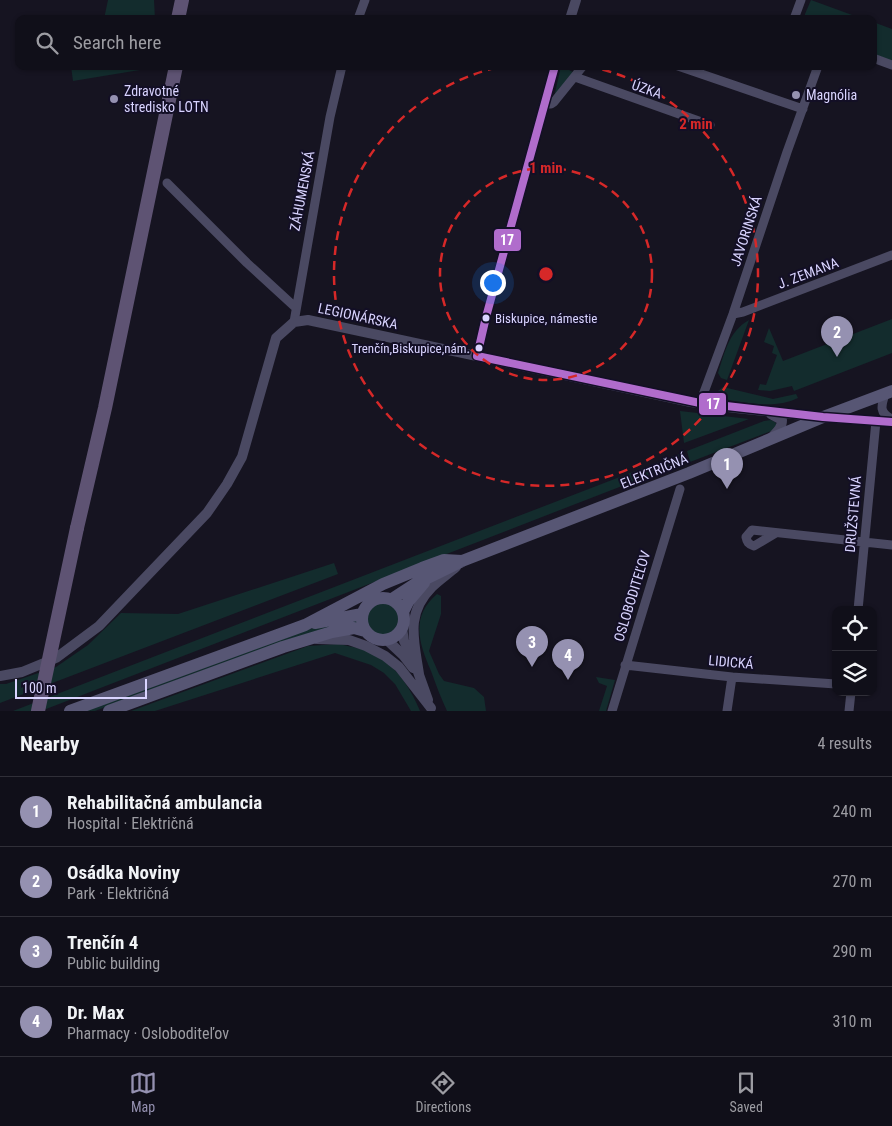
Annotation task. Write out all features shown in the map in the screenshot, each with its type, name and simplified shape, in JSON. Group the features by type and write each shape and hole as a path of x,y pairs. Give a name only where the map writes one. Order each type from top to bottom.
{"main road":[{"path":"179,15 182,0"},
{"path":"187,15 190,0"},
{"path":"161,137 170,70"},
{"path":"38,711 105,408 175,70"},
{"name":"ELEKTRIČNÁ","path":"392,600 416,584 462,561 689,473 822,417 889,393"},
{"path":"70,711 305,625 398,578 444,560 462,561"},
{"name":"ELEKTRIČNÁ","path":"403,612 408,602 428,579"},
{"path":"379,598 397,602 403,612 404,623 393,638 386,640 374,638 362,626 362,614 368,603 373,600 379,598"},
{"path":"305,625 362,614"},
{"path":"110,711 283,647 332,632 354,628 365,631"}],"street":[{"path":"359,15 365,0"},
{"path":"571,15 576,0"},
{"path":"795,15 801,0"},
{"path":"877,59 892,65"},
{"name":"ZÁHUMENSKÁ","path":"294,322 330,117 341,70"},
{"path":"477,356 554,70"},
{"path":"546,104 554,102 580,70"},
{"path":"690,70 803,109"},
{"name":"JAVORINSKÁ","path":"700,403 733,314 817,70"},
{"name":"ÚZKA","path":"575,78 710,125"},
{"path":"167,183 295,308"},
{"name":"J. ZEMANA","path":"733,314 743,312 892,255"},
{"name":"LEGIONÁRSKA","path":"294,322 308,320 700,403 822,417 892,421"},
{"path":"0,676 22,672 56,658 99,626 207,513 227,484 242,456 276,338 294,322"},
{"path":"889,393 881,409 883,414 892,421"},
{"path":"763,411 782,420 779,430 770,439"},
{"name":"DRUŽSTEVNÁ","path":"858,606 876,421"},
{"name":"OSLOBODITEĽOV","path":"612,711 680,489"},
{"path":"776,533 892,545"},
{"path":"419,674 413,634 414,615 423,596 462,561"},
{"path":"402,628 404,641 413,658 431,710"},
{"path":"312,638 349,640 385,656 399,667 431,710"},
{"path":"386,640 403,655 419,674"},
{"name":"LIDICKÁ","path":"625,665 732,677 832,684"},
{"path":"727,711 732,677"},
{"path":"849,711 851,696"}],"green space":[{"path":"108,0 154,0 155,15 105,15"},
{"path":"811,0 852,15 805,15"},
{"path":"877,23 892,29 892,63 877,58"},
{"path":"72,70 140,70 73,81"},
{"path":"560,70 573,72 575,70 553,102"},
{"path":"892,319 892,353 794,391 792,386 770,391 758,390 760,384 766,385 777,355 772,353 774,346 764,342 769,328 783,361"},
{"path":"749,320 727,380 721,378 718,373 732,336"},
{"path":"723,387 773,399 796,394 798,398 771,404 741,402 723,399 718,391"},
{"path":"680,411 749,419 684,443"},
{"path":"771,420 777,425 774,430 690,462 687,451"},
{"path":"682,453 684,462 41,711 13,711"},
{"path":"334,563 338,574 0,703 0,684 6,684 56,667 88,645 121,613 178,614"},
{"path":"437,594 441,596 441,614 429,651 444,681 474,688 484,697 486,711 447,711 423,650 419,631 423,612 428,603"},
{"path":"383,603 394,608 399,619 394,630 383,635 372,630 367,619 372,608"},
{"path":"357,618 358,625 198,672 95,711 85,711 292,633"},
{"path":"338,644 370,652 387,662 404,681 420,711 411,711 395,684 384,673 371,665 335,653 155,711 131,711 308,646"},
{"path":"596,677 615,680 606,711 599,711 607,686 599,683"}],"transit line":[{"name":"17","path":"554,70 477,356 700,403 823,417 892,422"}],"place":[{"name":"Magnólia","path":"796,95"},
{"name":"Zdravotné stredisko LOTN","path":"114,99"},
{"name":"Biskupice, námestie","path":"486,318"},
{"name":"Trenčín,Biskupice,nám.","path":"479,348"},
{"name":"Osádka Noviny","path":"837,357"},
{"name":"Rehabilitačná ambulancia","path":"727,489"},
{"name":"Trenčín 4","path":"532,667"},
{"name":"Dr. Max","path":"568,680"}]}
